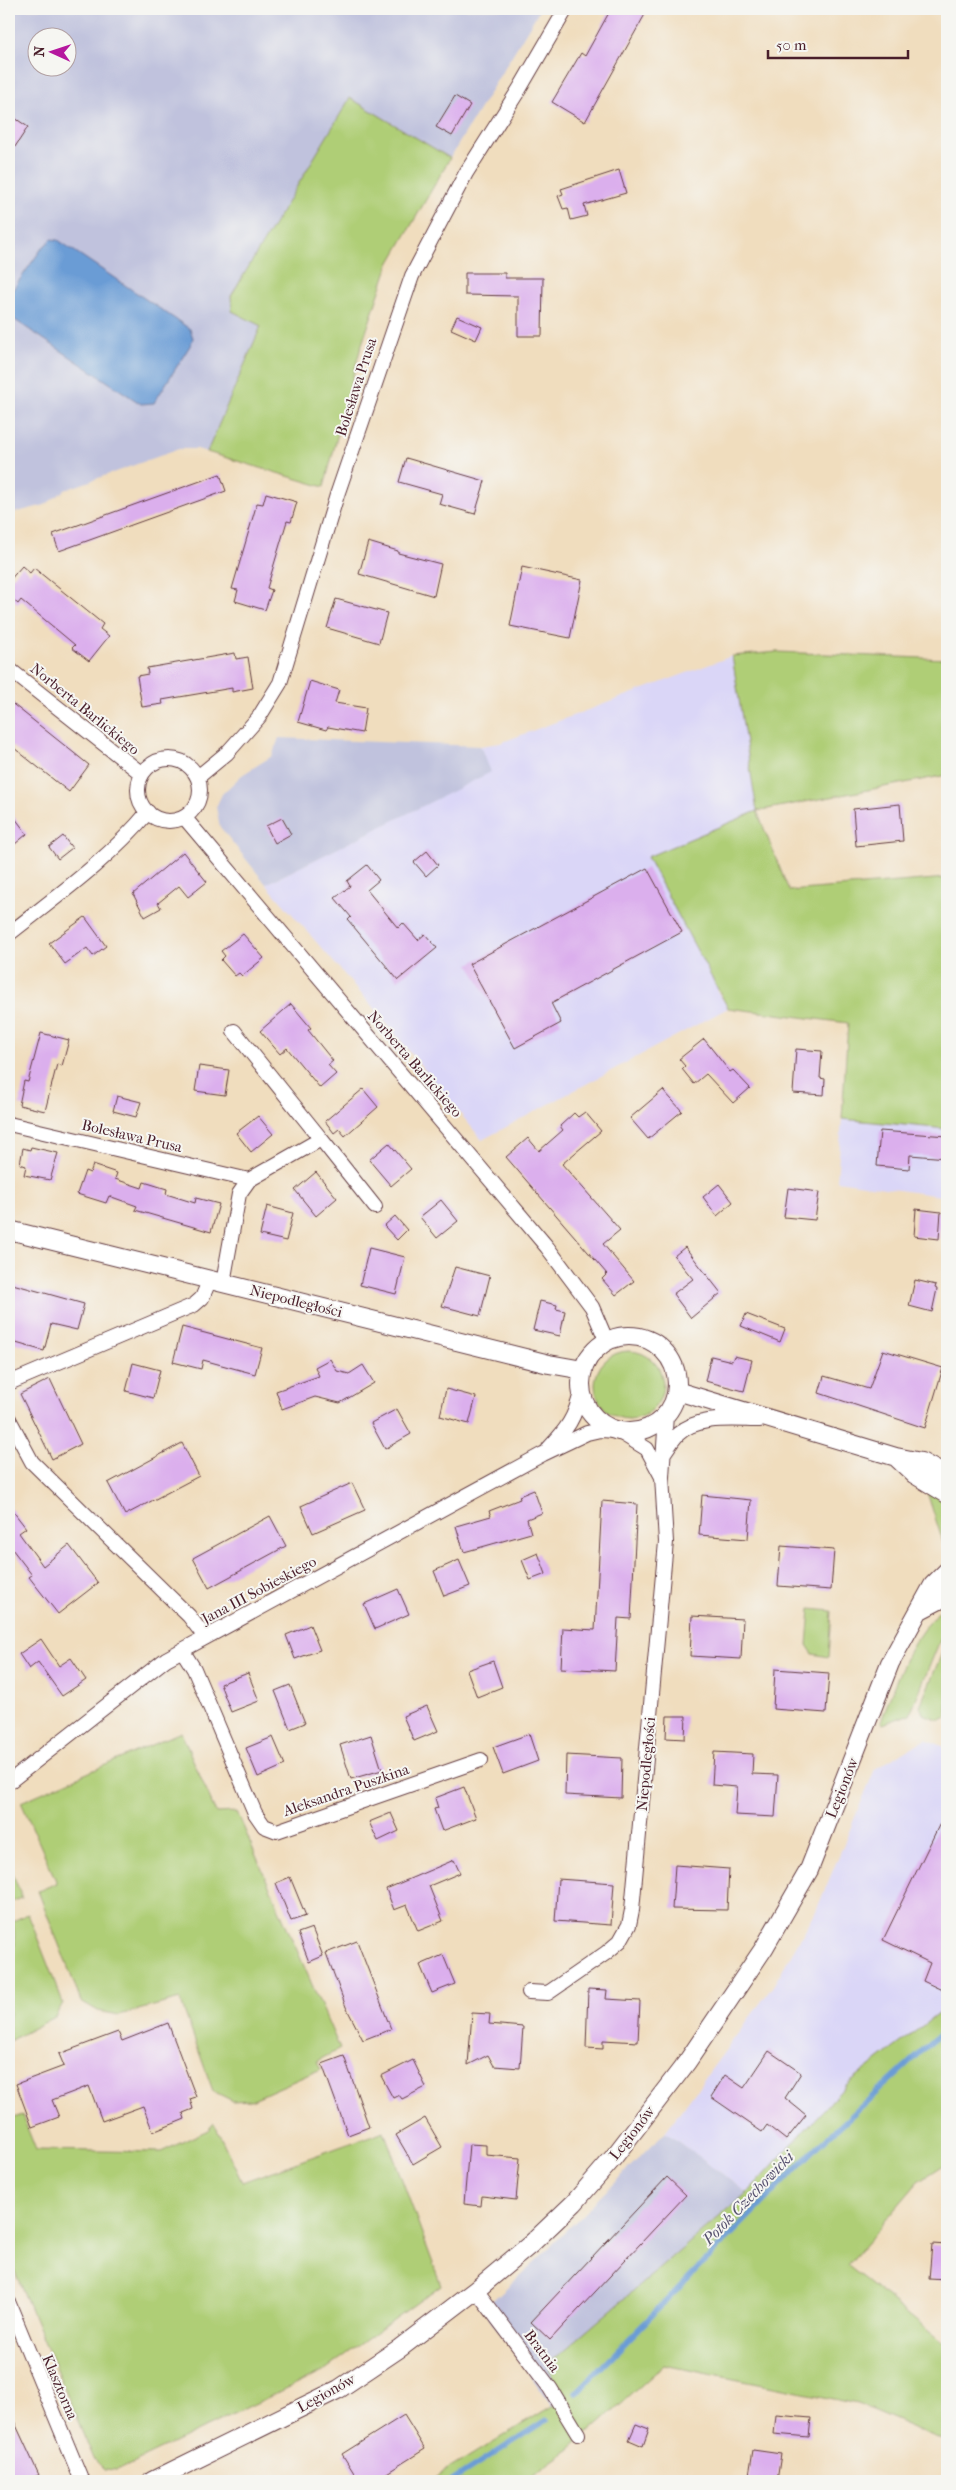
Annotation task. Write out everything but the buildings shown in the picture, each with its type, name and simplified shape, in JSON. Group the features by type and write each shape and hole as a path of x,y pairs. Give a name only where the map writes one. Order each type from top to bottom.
{"street":[{"name":"Bolesława Prusa","path":"198,777 227,753 259,717 280,683 337,494 412,276 466,173 520,88 566,9"},
{"name":"Norberta Barlickiego","path":"9,669 142,774"},
{"path":"176,759 185,763 198,777 200,795 191,812 184,817 165,820 148,812 142,804 139,794 142,774 157,761 176,759"},
{"path":"9,934 133,831 148,812"},
{"name":"Norberta Barlickiego","path":"184,817 547,1247 592,1307 607,1342"},
{"path":"234,1031 375,1207"},
{"name":"Bolesława Prusa","path":"9,1124 249,1180"},
{"path":"9,1383 194,1305 216,1281 239,1194 249,1180 321,1138"},
{"name":"Niepodległości","path":"9,1230 550,1364 583,1370"},
{"path":"626,1337 643,1339 658,1346 669,1357 676,1375 676,1391 666,1415 652,1427 618,1432 600,1424 591,1414 582,1392 583,1370 594,1350 607,1342 626,1337"},
{"path":"676,1391 896,1457 921,1462 947,1476"},
{"name":"Jana III Sobieskiego","path":"543,1454 567,1428 576,1414 582,1392"},
{"name":"Niepodległości","path":"529,1992 548,1993 620,1941 628,1925 632,1910 666,1542 662,1477 666,1415"},
{"path":"9,1419 32,1462 189,1616 205,1637"},
{"path":"664,1453 678,1434 693,1425 717,1420 773,1420"},
{"name":"Jana III Sobieskiego","path":"9,1782 166,1659 543,1454 587,1433 600,1430 618,1432"},
{"name":"Niepodległości","path":"618,1432 647,1449 662,1477"},
{"path":"896,1457 914,1474 947,1494"},
{"name":"Legionów","path":"152,2481 338,2389 400,2348 476,2290 531,2244 574,2203 613,2158 687,2062 764,1948 809,1870 890,1663 933,1586 947,1571"},
{"path":"920,1610 947,1596"},
{"name":"Aleksandra Puszkina","path":"182,1650 194,1669 255,1813 264,1826 278,1831 481,1760"},
{"name":"Bratnia","path":"476,2290 550,2388 578,2434"},
{"name":"Klasztorna","path":"9,2304 82,2481"}],"shaded area":[{"path":"9,9 540,9 450,158 350,98 232,311 261,326 207,452 197,449 179,449 65,490 45,505 9,514"},
{"path":"732,656 757,811 717,991 728,1008 482,1140 377,1012 266,884 490,772 480,746 500,743"},
{"path":"279,738 480,746 491,772 266,884 220,827 216,807 222,794 242,775 272,756"},
{"path":"842,1119 947,1129 947,1197 837,1181"},
{"path":"926,1739 947,1748 947,2007 847,2084 747,2193 665,2132 773,1986 816,1911 875,1769"},
{"path":"665,2132 747,2193 548,2365 567,2400 552,2406 483,2309 540,2257"}],"green space":[{"path":"350,98 450,158 389,264 360,350 324,487 207,452 261,326 232,311 231,296"},
{"path":"777,652 947,659 947,775 757,811 732,656"},
{"path":"757,811 789,891 947,878 947,1129 842,1119 848,1023 728,1008 647,857"},
{"path":"622,1351 636,1351 648,1356 658,1366 663,1378 663,1392 658,1404 648,1414 636,1419 622,1419 610,1414 600,1404 595,1392 595,1378 600,1366 610,1356"},
{"path":"925,1486 947,1499 947,1555"},
{"path":"947,1604 947,1623 910,1714 883,1724 881,1722 899,1674 914,1643 934,1616"},
{"path":"810,1609 832,1611 829,1657 813,1654 807,1645"},
{"path":"947,1641 947,1717 940,1720 923,1714 920,1706"},
{"path":"181,1732 216,1813 237,1812 340,2049 317,2061 321,2069 251,2100 233,2101 213,2091 180,1999 119,2015 98,2011 81,2001 38,1891 57,1883 21,1802"},
{"path":"9,1863 22,1898 9,1903"},
{"path":"28,1914 63,2003 55,2017 9,2041 9,1957 15,1945 13,1921"},
{"path":"947,2007 947,2163 919,2181 847,2265 947,2346 947,2442 858,2404 664,2365 570,2449 525,2481 429,2481 552,2406 567,2400 547,2365 747,2193 847,2084"},
{"path":"22,2115 36,2150 161,2152 208,2130 214,2123 242,2182 384,2131 441,2285 325,2370 117,2470 104,2469 94,2459 9,2258 9,2120"}],"water":[{"path":"52,239 58,240 190,329 193,338 191,344 154,403 141,404 9,316 9,295 42,248"}],"waterway":[{"name":"Potok Czechowicki","path":"576,2393 816,2148 947,2028"},
{"name":"Potok Czechowicki","path":"452,2481 547,2420"}]}
